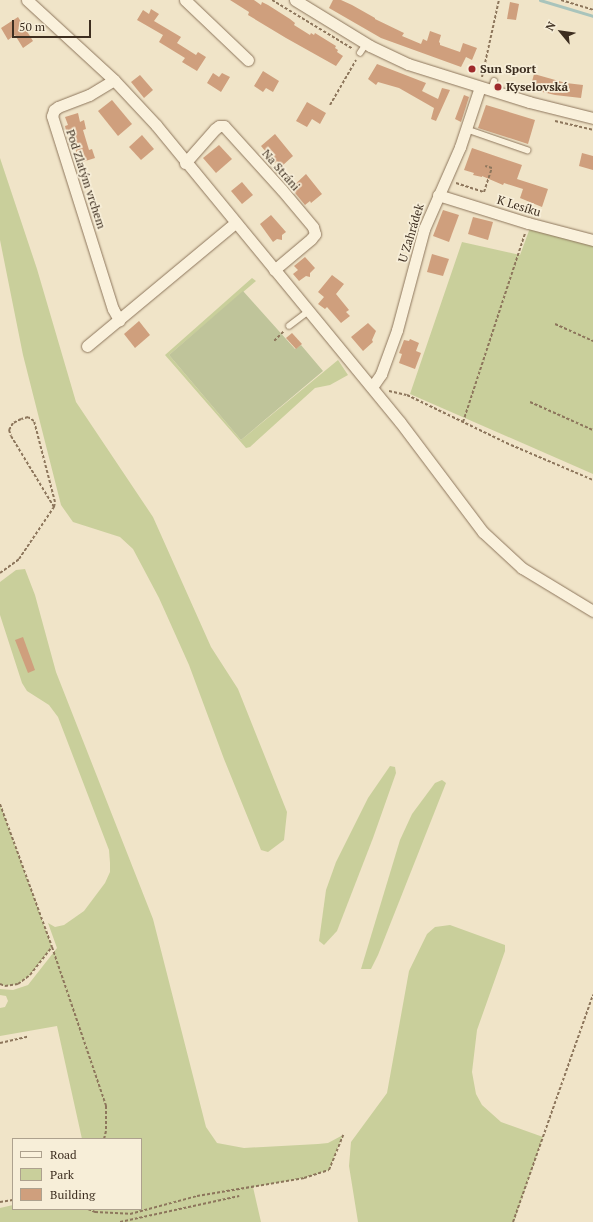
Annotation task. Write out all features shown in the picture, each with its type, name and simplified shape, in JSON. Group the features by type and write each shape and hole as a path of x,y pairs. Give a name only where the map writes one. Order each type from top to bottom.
{"street":[{"path":"27,0 114,80 156,125 235,223 374,389 416,442 483,532 522,568 593,612"},
{"path":"185,0 248,60"},
{"path":"295,0 366,44 408,64 481,82 549,108 593,118"},
{"name":"Pod Zlatým vrchem","path":"114,80 89,95 58,107 54,110 52,116 113,309 120,320"},
{"name":"U Zahrádek","path":"374,389 382,374 397,330 420,240 466,129 481,82"},
{"name":"Na Stráni","path":"185,162 218,127 224,126 282,190 313,227 315,234 311,239 274,270"},
{"name":"K Lesíku","path":"438,195 528,223 593,240"},
{"path":"87,346 235,223"}],"lane":[{"path":"360,53 366,44"},
{"path":"466,129 527,150"},
{"path":"289,326 309,311"}],"path":[{"path":"272,0 360,53 330,104"},
{"path":"481,82 499,0"},
{"path":"561,0 593,10"},
{"path":"553,120 593,130"},
{"path":"445,180 484,192 492,168 486,166"},
{"path":"463,422 528,223"},
{"path":"554,324 593,341"},
{"path":"274,341 289,326"},
{"path":"374,389 407,395 463,422 593,480"},
{"path":"530,402 593,430"},
{"path":"0,574 19,559 54,507 55,502 34,421 28,417 21,418 13,423 9,430 11,436 54,507"},
{"path":"0,804 52,947 106,1106 106,1131 104,1138"},
{"path":"0,984 5,986 18,984 30,976 52,947"},
{"path":"513,1222 593,995"},
{"path":"0,1043 27,1037"},
{"path":"90,1210 95,1212 130,1214 197,1196 304,1178 329,1170 343,1135"},
{"path":"120,1222 239,1196"},
{"path":"0,1202 12,1200"}],"green space":[{"path":"0,158 37,269 76,402 153,517 211,647 238,689 287,812 284,840 268,852 261,850 224,759 189,665 159,598 133,549 120,537 73,522 61,505 23,355 0,240"},
{"path":"530,228 593,245 593,474 410,394 462,242 520,255"},
{"path":"252,278 256,281 169,355 241,440 338,360 348,375 330,385 315,388 250,447 246,448 165,355"},
{"path":"243,291 295,349 301,345 323,371 241,440 169,355"},
{"path":"25,569 35,595 56,672 153,919 206,1127 217,1143 244,1148 328,1143 343,1135 329,1170 304,1178 253,1187 261,1222 0,1222 0,1208 12,1205 12,1210 142,1210 142,1138 82,1138 57,1026 0,1036 0,1008 5,1007 8,1001 6,996 0,995 0,989 13,990 28,985 57,948 48,923 55,927 64,925 84,911 105,883 110,872 109,850 58,717 49,705 27,691 22,683 0,615 0,582 16,570"},
{"path":"390,766 395,767 396,773 373,838 337,931 324,945 319,941 326,890 336,862 368,798"},
{"path":"442,780 446,783 378,955 371,969 361,969 400,840 412,814 435,783"},
{"path":"0,804 52,947 30,975 18,984 5,986 0,984"},
{"path":"450,925 505,945 505,951 477,1030 472,1072 476,1094 482,1105 501,1122 543,1137 514,1222 358,1222 349,1166 351,1142 387,1093 409,971 427,934 435,927"}],"building":[{"path":"230,0 254,0 261,5 262,2 290,19 295,23 294,25 310,35 311,33 314,35 315,33 336,46 335,48 338,50 337,52 343,56 336,66 248,15 249,12"},
{"path":"333,0 341,0 352,5 375,19 404,33 402,36 421,44 423,39 427,41 430,31 441,35 439,42 440,45 460,52 463,43 477,48 472,60 466,57 461,67 381,38 329,8"},
{"path":"510,2 519,4 516,20 507,19"},
{"path":"151,9 159,14 154,21 181,37 177,43 196,55 198,52 206,57 197,71 182,62 185,58 159,42 163,35 137,20 143,10 149,14"},
{"path":"18,17 33,41 23,48 15,35 8,40 1,28"},
{"path":"377,64 426,83 422,91 438,99 442,88 450,90 436,121 431,119 434,108 399,88 378,82 376,85 368,79"},
{"path":"263,71 279,81 273,92 266,88 263,92 254,86"},
{"path":"213,73 219,77 222,73 230,77 221,92 207,83"},
{"path":"534,74 566,83 583,85 581,98 555,95 530,89"},
{"path":"140,75 153,90 144,98 131,82"},
{"path":"464,95 469,97 461,122 455,119"},
{"path":"112,100 132,124 118,136 98,111"},
{"path":"307,102 326,113 320,124 312,119 307,127 296,121"},
{"path":"486,105 535,120 528,144 478,128"},
{"path":"78,113 80,122 84,120 86,129 83,130 89,150 92,149 95,158 76,164 74,155 77,154 71,134 67,135 65,126 68,125 65,117"},
{"path":"275,134 293,156 282,166 277,161 275,163 261,146"},
{"path":"142,135 154,149 141,160 129,147"},
{"path":"219,145 232,159 216,173 203,158"},
{"path":"472,148 522,165 517,179 548,189 542,207 520,198 523,189 504,183 503,185 482,176 473,175 474,173 464,170"},
{"path":"582,153 593,156 593,170 579,166"},
{"path":"306,174 322,194 311,203 310,201 305,205 291,188"},
{"path":"242,182 253,195 242,204 231,191"},
{"path":"443,210 459,215 449,242 433,236"},
{"path":"271,215 286,232 282,235 282,240 277,239 273,242 260,224"},
{"path":"473,217 493,222 488,240 468,234"},
{"path":"432,254 449,259 443,276 427,272"},
{"path":"305,257 315,268 310,273 310,277 306,276 299,281 293,274 298,270 294,266"},
{"path":"332,275 344,284 336,294 349,310 346,312 350,316 341,323 327,307 325,309 318,304 324,297 318,292"},
{"path":"139,321 150,335 135,348 124,334"},
{"path":"368,323 376,331 372,340 373,342 363,351 351,337"},
{"path":"292,333 302,344 296,349 286,338"},
{"path":"410,339 419,343 416,351 421,353 415,369 399,363 402,354 399,353 404,340 409,341"},
{"path":"23,637 35,670 28,673 15,640"}],"waterway":[{"path":"540,0 593,16"}],"place":[{"name":"Sun Sport","path":"472,69"},
{"name":"Kyselovská","path":"498,87"}]}
